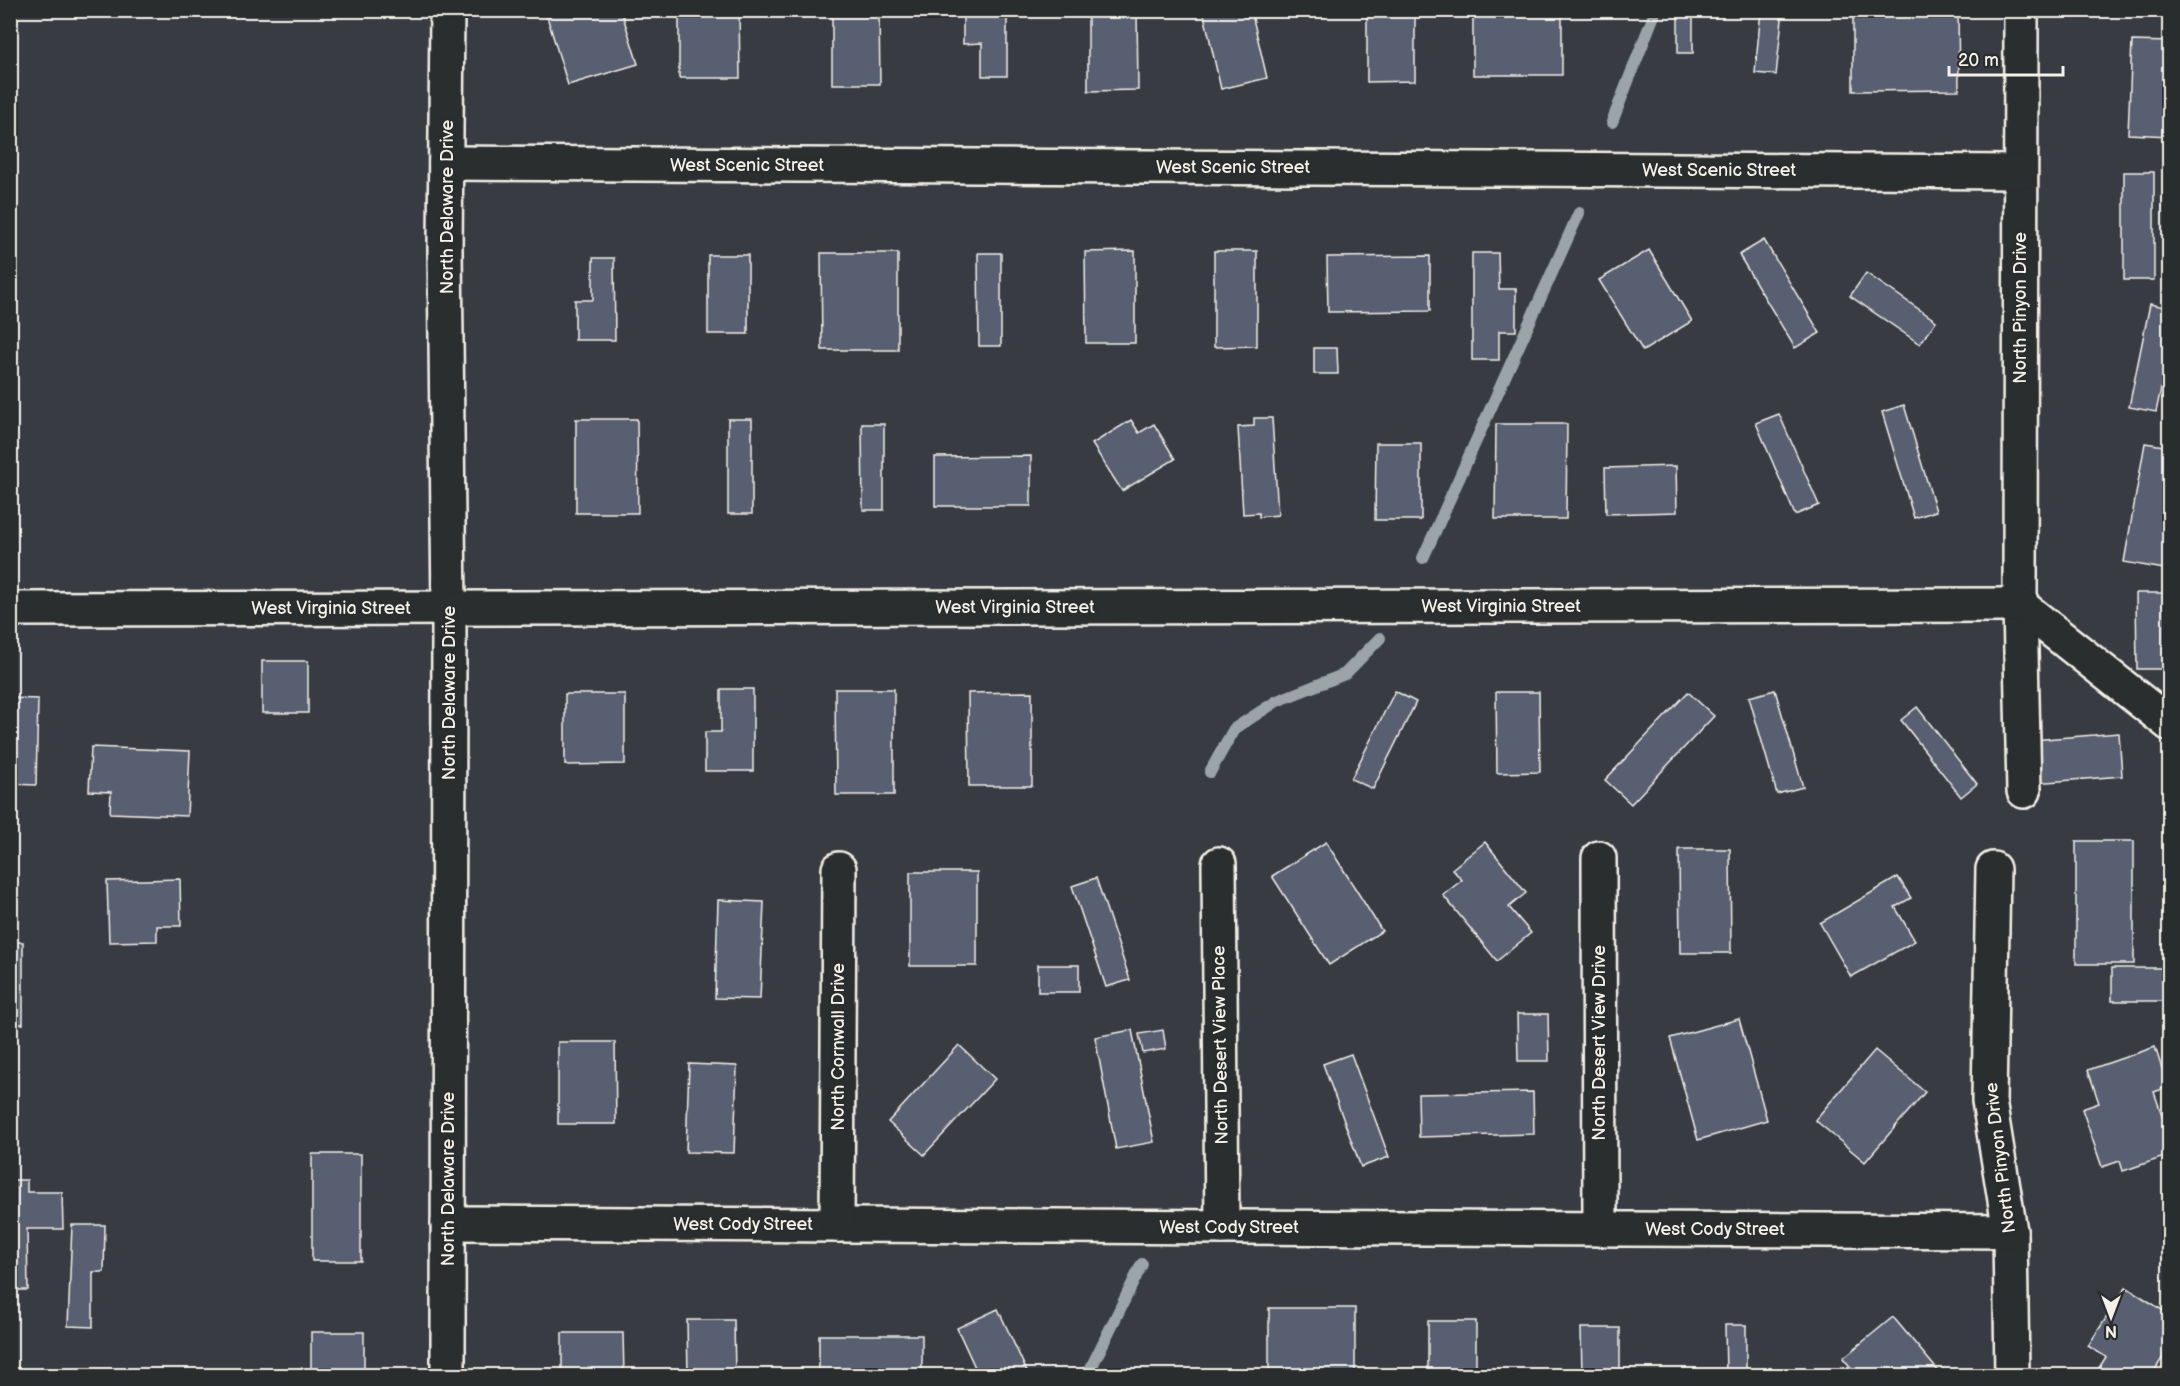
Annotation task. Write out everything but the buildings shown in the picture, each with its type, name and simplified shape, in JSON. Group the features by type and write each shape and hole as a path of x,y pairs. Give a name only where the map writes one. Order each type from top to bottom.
{"street":[{"name":"North Delaware Drive","path":"447,10 445,250 449,608 448,1376"},
{"name":"North Pinyon Drive","path":"2021,10 2020,605 2024,791"},
{"name":"West Scenic Street","path":"446,163 2020,172"},
{"name":"West Virginia Street","path":"10,609 2020,605"},
{"path":"2020,605 2169,724"},
{"name":"North Desert View Drive","path":"1599,858 1600,1229"},
{"name":"North Desert View Place","path":"1219,864 1222,1227"},
{"name":"North Pinyon Drive","path":"1993,868 1989,1101 2010,1231 2012,1376"},
{"name":"North Cornwall Drive","path":"837,1225 839,869"},
{"name":"West Cody Street","path":"448,1223 2010,1231"}],"waterway":[{"path":"1612,122 1656,10"},
{"path":"1423,558 1579,213"},
{"path":"1210,772 1234,729 1277,701 1345,674 1380,638"},
{"path":"1087,1376 1142,1264"}]}
